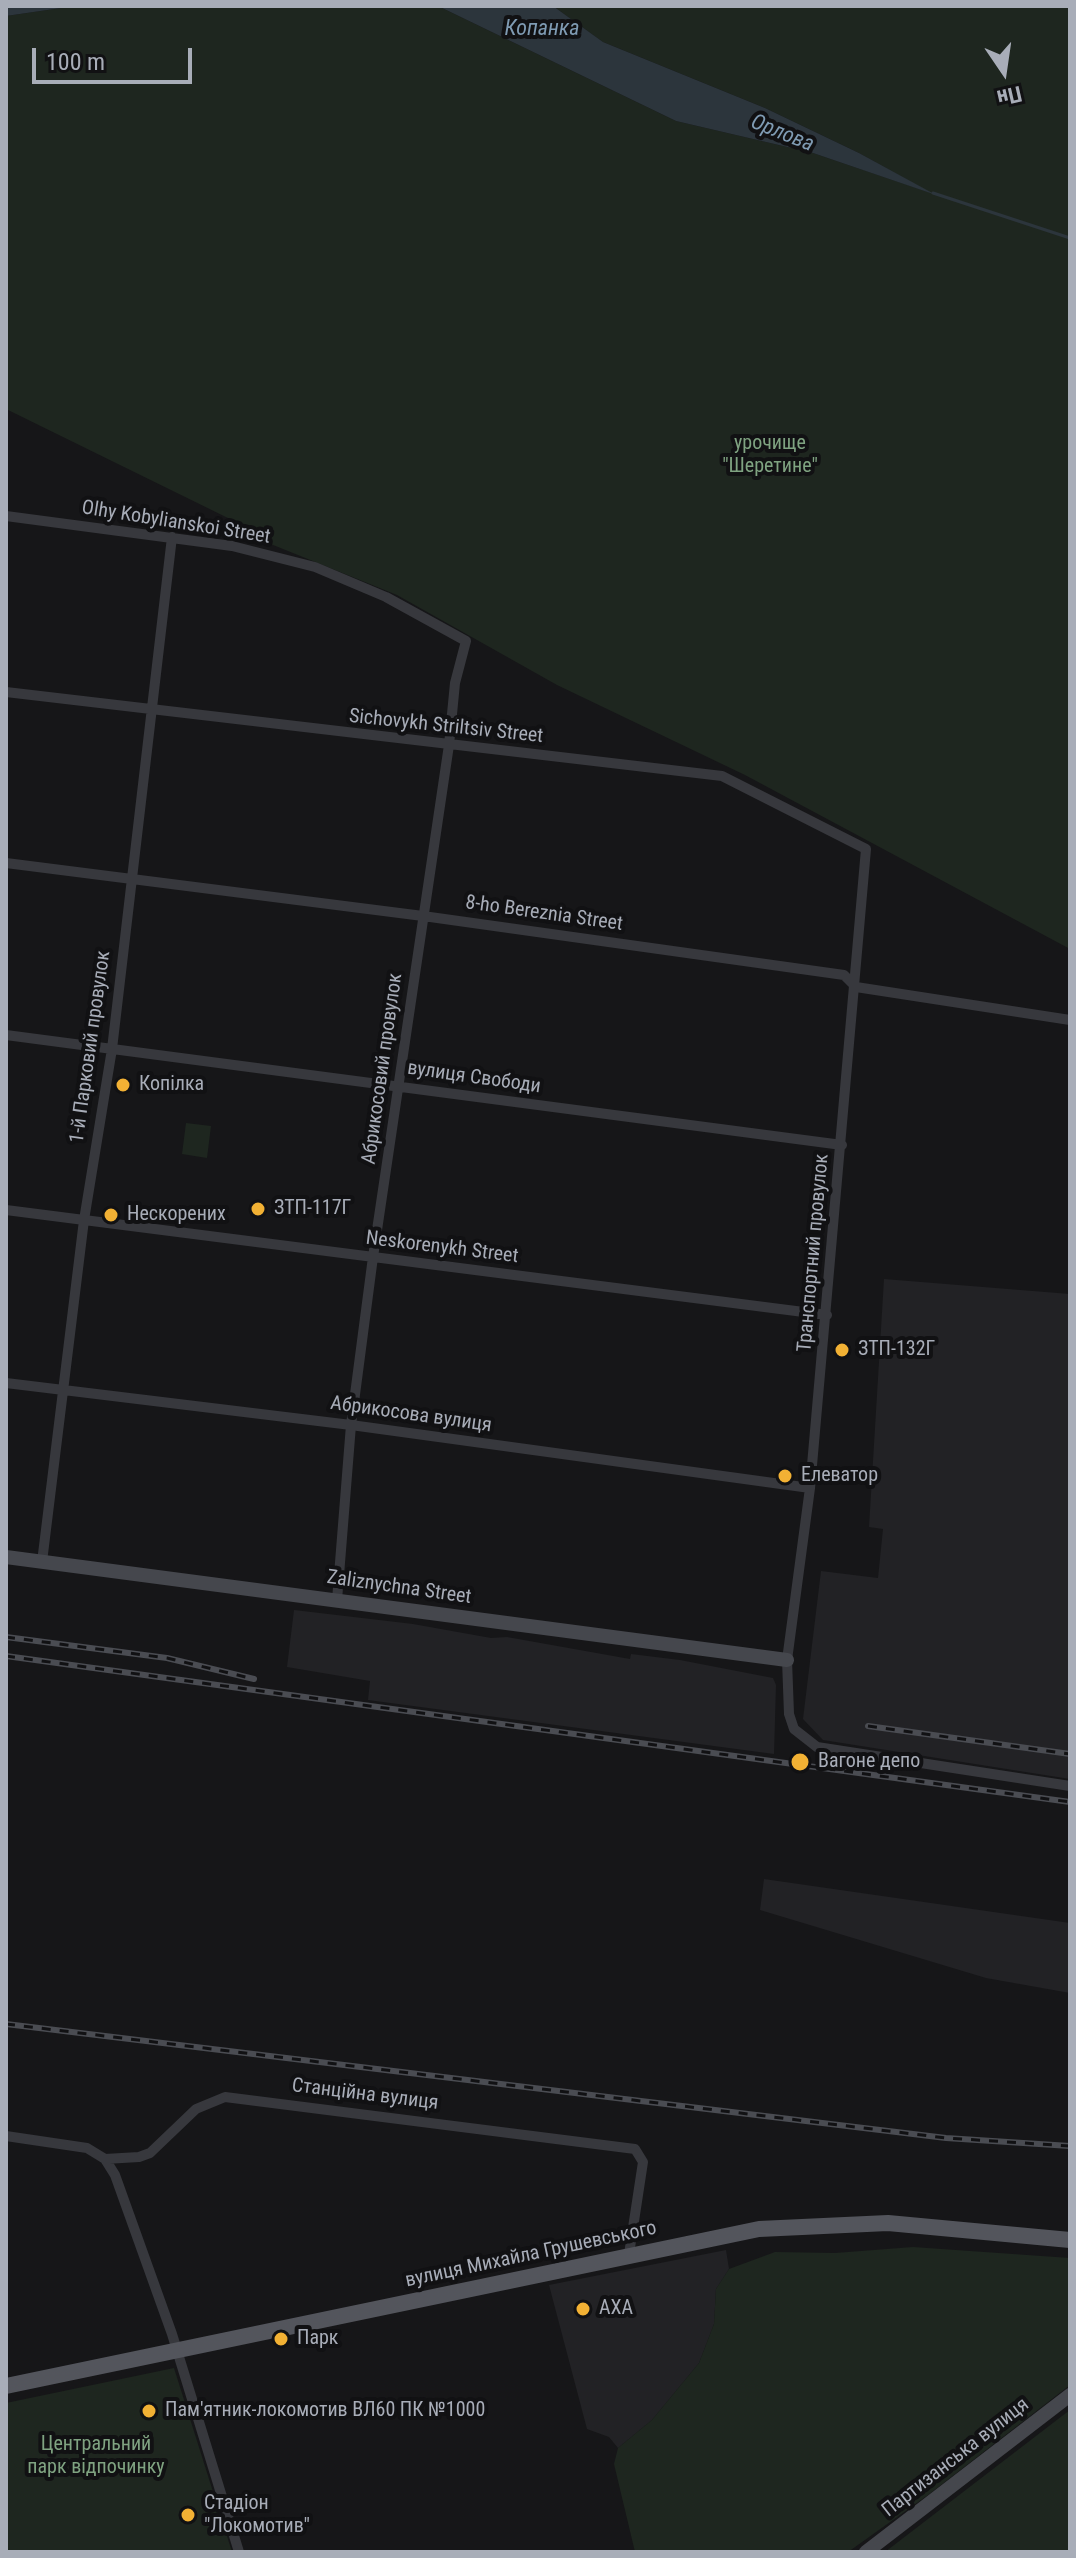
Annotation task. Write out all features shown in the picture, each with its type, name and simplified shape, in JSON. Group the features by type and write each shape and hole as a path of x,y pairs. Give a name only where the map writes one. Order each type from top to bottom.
{"main road":[{"name":"вулиця Михайла Грушевського","path":"6,2386 759,2229 828,2223 903,2224 1070,2240"}],"street":[{"name":"Olhy Kobylianskoi Street","path":"6,516 232,546 315,567 386,597 466,641"},
{"name":"1-й Парковий провулок","path":"42,1562 84,1220 112,1049 172,537"},
{"name":"Абрикосовий провулок","path":"337,1600 351,1425 373,1257 449,745 455,683 466,641"},
{"name":"Sichovykh Striltsiv Street","path":"6,692 153,712 722,776 866,849"},
{"name":"Транспортний провулок","path":"866,849 827,1315 810,1488 787,1660 789,1714 794,1729 817,1747 1070,1786"},
{"name":"8-ho Bereznia Street","path":"6,863 423,916 844,975 856,987 1070,1020"},
{"name":"вулиця Свободи","path":"6,1035 842,1145"},
{"name":"Neskorenykh Street","path":"6,1210 827,1315"},
{"name":"Абрикосова вулиця","path":"6,1383 351,1425 810,1488"},
{"name":"Zaliznychna Street","path":"6,1557 787,1660"},
{"name":"Станційна вулиця","path":"6,2136 87,2148 105,2159 139,2157 150,2153 196,2109 225,2097 635,2149 643,2162 629,2254"},
{"path":"105,2159 115,2175 177,2350 239,2552"},
{"name":"Партизанська вулиця","path":"866,2552 1070,2395"}],"shaded area":[{"path":"884,1279 1070,1294 1070,1779 823,1740 803,1719 821,1571 878,1578 883,1529 869,1527"},
{"path":"294,1610 413,1624 491,1638 507,1637 630,1659 631,1654 680,1660 773,1678 776,1685 774,1754 368,1700 370,1681 287,1667"},
{"path":"764,1879 1070,1923 1070,1993 986,1978 760,1910"},
{"path":"726,2250 729,2269 716,2289 714,2324 699,2363 652,2420 618,2448 609,2437 587,2429 549,2285"}],"green space":[{"name":"урочище \"Шеретине\"","path":"75,6 438,6 676,121 813,153 931,193 859,153 765,108 603,42 553,6 1070,6 1070,949 745,775 557,685 397,595 236,530 232,520 6,409 6,16"},
{"path":"186,1123 211,1126 207,1158 182,1154"},
{"path":"913,2247 1070,2258 1070,2385 928,2495 848,2552 635,2552 614,2464 618,2448 652,2420 699,2363 714,2324 716,2289 729,2269 775,2252 835,2253"},
{"name":"Центральний парк відпочинку","path":"174,2368 232,2552 6,2552 6,2403"},
{"path":"1070,2410 1070,2552 885,2552 1062,2416"}],"water":[{"path":"6,6 75,6 6,16"},
{"name":"Копанка","path":"438,6 553,6 603,42 765,108 859,153 936,195 813,153 676,121"}],"waterway":[{"name":"Орлова","path":"933,193 1070,238"}],"railway":[{"path":"6,1637 167,1658 254,1679"},
{"path":"6,1656 1070,1802"},
{"path":"868,1726 1070,1754"},
{"path":"6,2024 946,2138 1070,2146"}],"place":[{"name":"Копілка","path":"123,1085"},
{"name":"ЗТП-117Г","path":"258,1209"},
{"name":"Нескорених","path":"111,1215"},
{"name":"ЗТП-132Г","path":"842,1350"},
{"name":"Елеватор","path":"785,1476"},
{"name":"Вагоне депо","path":"800,1762"},
{"name":"AXA","path":"583,2309"},
{"name":"Парк","path":"281,2339"},
{"name":"Пам'ятник-локомотив ВЛ60 ПК №1000","path":"149,2411"},
{"name":"Стадіон \"Локомотив\"","path":"188,2515"}]}
